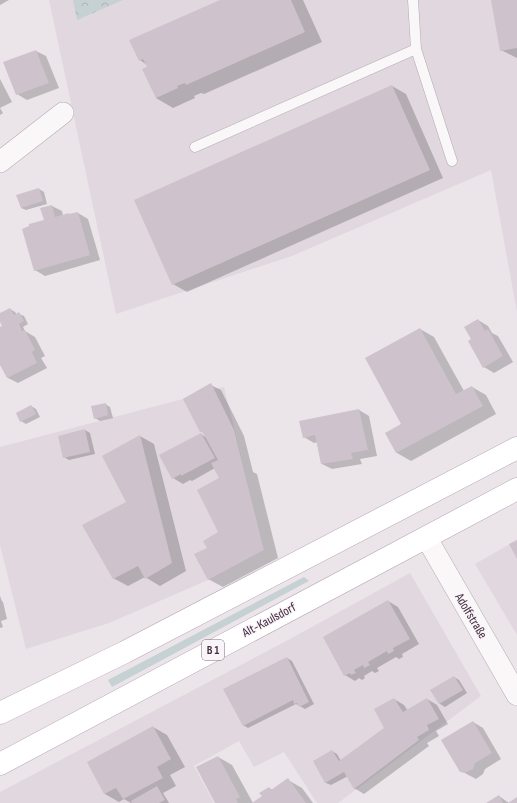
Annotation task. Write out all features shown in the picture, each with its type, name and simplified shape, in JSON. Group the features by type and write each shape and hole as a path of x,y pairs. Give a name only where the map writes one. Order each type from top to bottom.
{"main road":[{"path":"0,713 137,646 517,448"},
{"name":"Alt-Kaulsdorf","path":"0,764 517,489"}],"street":[{"path":"0,162 62,113"},
{"name":"Adolfstraße","path":"426,537 517,695"}],"lane":[{"path":"413,0 416,49 452,161"},
{"path":"195,146 416,49"}],"shaded area":[{"path":"49,0 517,0 517,312 491,170 292,256 116,314"},
{"path":"211,383 214,389 224,387 264,550 208,580 109,623 26,649 0,545 0,447 183,399"},
{"path":"517,540 517,635 475,564"},
{"path":"410,573 481,696 338,803 317,803 284,752 254,767 239,741 194,766 214,803 0,803 0,792 290,639"}],"green space":[{"path":"73,0 123,0 77,20"},
{"path":"304,577 309,581 112,687 108,680"}],"building":[{"path":"220,0 291,0 305,32 186,85 185,83 177,86 178,88 156,98 142,69 147,67 143,59 139,61 129,40"},
{"path":"491,0 517,0 517,48 500,51"},
{"path":"36,50 49,83 16,95 3,62"},
{"path":"392,85 430,170 172,285 134,200"},
{"path":"39,188 43,201 21,208 16,195"},
{"path":"52,205 55,217 78,212 90,255 34,271 22,229 29,226 29,224 44,220 40,208"},
{"path":"10,308 14,315 19,312 24,321 19,324 22,331 25,330 35,350 32,352 37,363 7,378 0,365 0,327 2,326 0,322 0,313"},
{"path":"478,319 485,331 488,329 503,356 483,368 468,341 471,339 464,327"},
{"path":"420,328 456,394 472,386 483,406 396,453 385,433 401,424 365,358"},
{"path":"211,383 234,430 264,550 208,580 194,554 207,548 203,541 218,532 197,490 219,478 211,463 218,460 202,431 200,432 183,399"},
{"path":"106,403 108,415 94,419 91,406"},
{"path":"31,405 36,414 20,422 16,413"},
{"path":"359,409 368,450 351,453 353,459 321,464 315,435 303,438 299,421"},
{"path":"85,429 90,452 63,458 58,436"},
{"path":"201,433 215,458 181,476 181,474 172,479 159,455"},
{"path":"140,435 172,563 145,579 138,566 113,579 82,525 126,502 102,456"},
{"path":"517,540 517,559 509,544"},
{"path":"388,600 410,639 393,648 394,651 388,654 387,651 368,662 370,665 364,668 363,665 354,670 356,673 351,675 350,673 344,676 323,637"},
{"path":"287,657 309,702 299,707 297,703 294,704 293,700 243,726 223,689"},
{"path":"454,676 463,690 439,704 430,690"},
{"path":"394,698 403,712 427,698 439,719 427,725 429,730 417,737 419,740 354,789 344,772 325,783 313,761 332,750 339,761 384,728 374,709"},
{"path":"473,721 492,753 475,763 473,769 465,773 460,772 441,740"},
{"path":"153,726 171,759 157,767 163,778 123,799 116,788 104,794 87,762"},
{"path":"218,756 240,797 236,799 238,803 215,803 196,767"},
{"path":"288,778 306,803 252,803 262,796 259,793 269,787 271,790"},
{"path":"157,786 165,800 159,803 132,803 131,801"},
{"path":"499,795 503,803 486,803"},
{"path":"517,797 517,803 508,803"}]}
